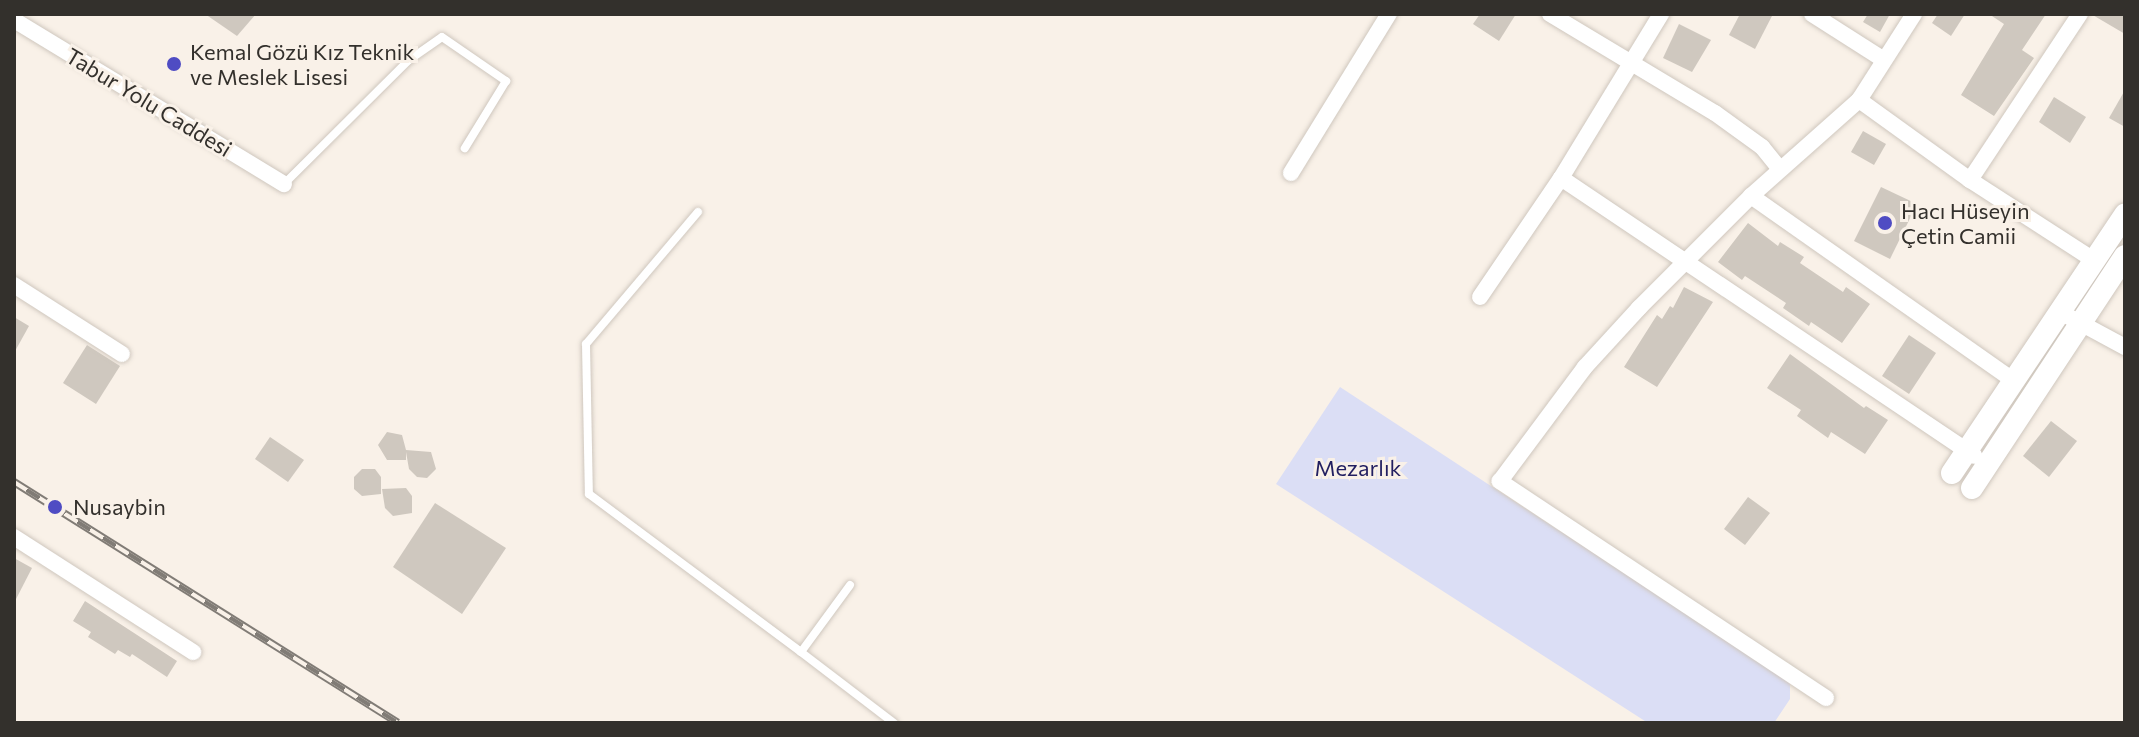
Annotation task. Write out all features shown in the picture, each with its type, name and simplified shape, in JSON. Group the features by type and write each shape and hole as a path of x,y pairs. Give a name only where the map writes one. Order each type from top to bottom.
{"street":[{"path":"1291,173 1389,14"},
{"path":"1550,14 1762,147 1780,169"},
{"path":"1480,297 1561,178 1661,14"},
{"path":"1812,14 1884,60"},
{"path":"1826,698 1500,481 1585,367 1751,196 1859,100 1914,14"},
{"path":"1970,180 2080,14"},
{"name":"Tabur Yolu Caddesi","path":"14,20 284,184"},
{"path":"1859,100 1970,180 2095,261"},
{"path":"1561,178 1989,466"},
{"path":"1751,196 2014,381"},
{"path":"1972,488 1989,466 2070,318 2095,261 2125,215"},
{"path":"1952,473 2014,381 2125,256"},
{"path":"14,285 122,354"},
{"path":"2070,318 2125,347"},
{"path":"14,537 193,652"}],"lane":[{"path":"284,184 409,60 442,37 506,81 465,148"},
{"path":"698,212 586,344 589,494 894,723"},
{"path":"801,652 850,585"}],"green space":[{"name":"Mezarlık","path":"1340,387 1790,682 1790,699 1774,723 1648,723 1276,484"}],"building":[{"path":"205,14 256,14 237,36"},
{"path":"1480,14 1516,14 1499,41 1473,24"},
{"path":"1740,14 1773,14 1755,49 1729,35"},
{"path":"1868,14 1890,14 1880,32 1863,22"},
{"path":"1938,14 1965,14 1951,36 1932,23"},
{"path":"1989,14 2046,14 2022,50 2034,58 1994,116 1961,95 2004,24"},
{"path":"2091,14 2125,14 2125,34"},
{"path":"1679,24 1711,40 1692,72 1663,58"},
{"path":"2125,90 2125,127 2109,118"},
{"path":"2054,97 2086,117 2070,143 2039,122"},
{"path":"1863,131 1886,144 1874,165 1851,152"},
{"name":"Hacı Hüseyin Çetin Camii","path":"1881,187 1917,204 1890,259 1854,241"},
{"path":"1748,223 1778,246 1780,242 1804,257 1800,263 1843,292 1846,287 1870,304 1842,343 1811,322 1809,326 1783,308 1786,303 1745,276 1742,280 1718,262"},
{"path":"1684,287 1713,302 1657,387 1624,367 1657,315 1662,319 1670,306 1673,308"},
{"path":"14,317 29,326 14,353"},
{"path":"1909,335 1936,353 1909,394 1882,376"},
{"path":"87,345 120,366 96,404 63,383"},
{"path":"1790,354 1864,408 1866,406 1888,420 1865,454 1831,432 1828,438 1797,416 1801,410 1767,388"},
{"path":"2051,421 2077,441 2049,477 2023,456"},
{"path":"387,432 402,435 406,450 431,452 436,469 427,478 417,477 409,469 406,452 406,460 387,460 378,445"},
{"path":"270,437 304,460 288,482 255,459"},
{"path":"362,469 375,469 381,477 381,494 362,496 354,489 354,477"},
{"path":"406,488 412,496 412,513 393,516 385,508 382,489"},
{"path":"1748,497 1770,513 1745,545 1724,529"},
{"path":"435,503 506,548 462,614 393,567"},
{"path":"14,558 32,568 14,603"},
{"path":"85,601 177,661 167,677 132,654 130,657 118,650 115,654 88,637 91,632 73,621"}],"railway":[{"path":"14,482 398,723"}],"place":[{"name":"Kemal Gözü Kız Teknik ve Meslek Lisesi","path":"174,64"},
{"name":"Hacı Hüseyin Çetin Camii","path":"1885,223"},
{"name":"Nusaybin","path":"55,507"}]}
